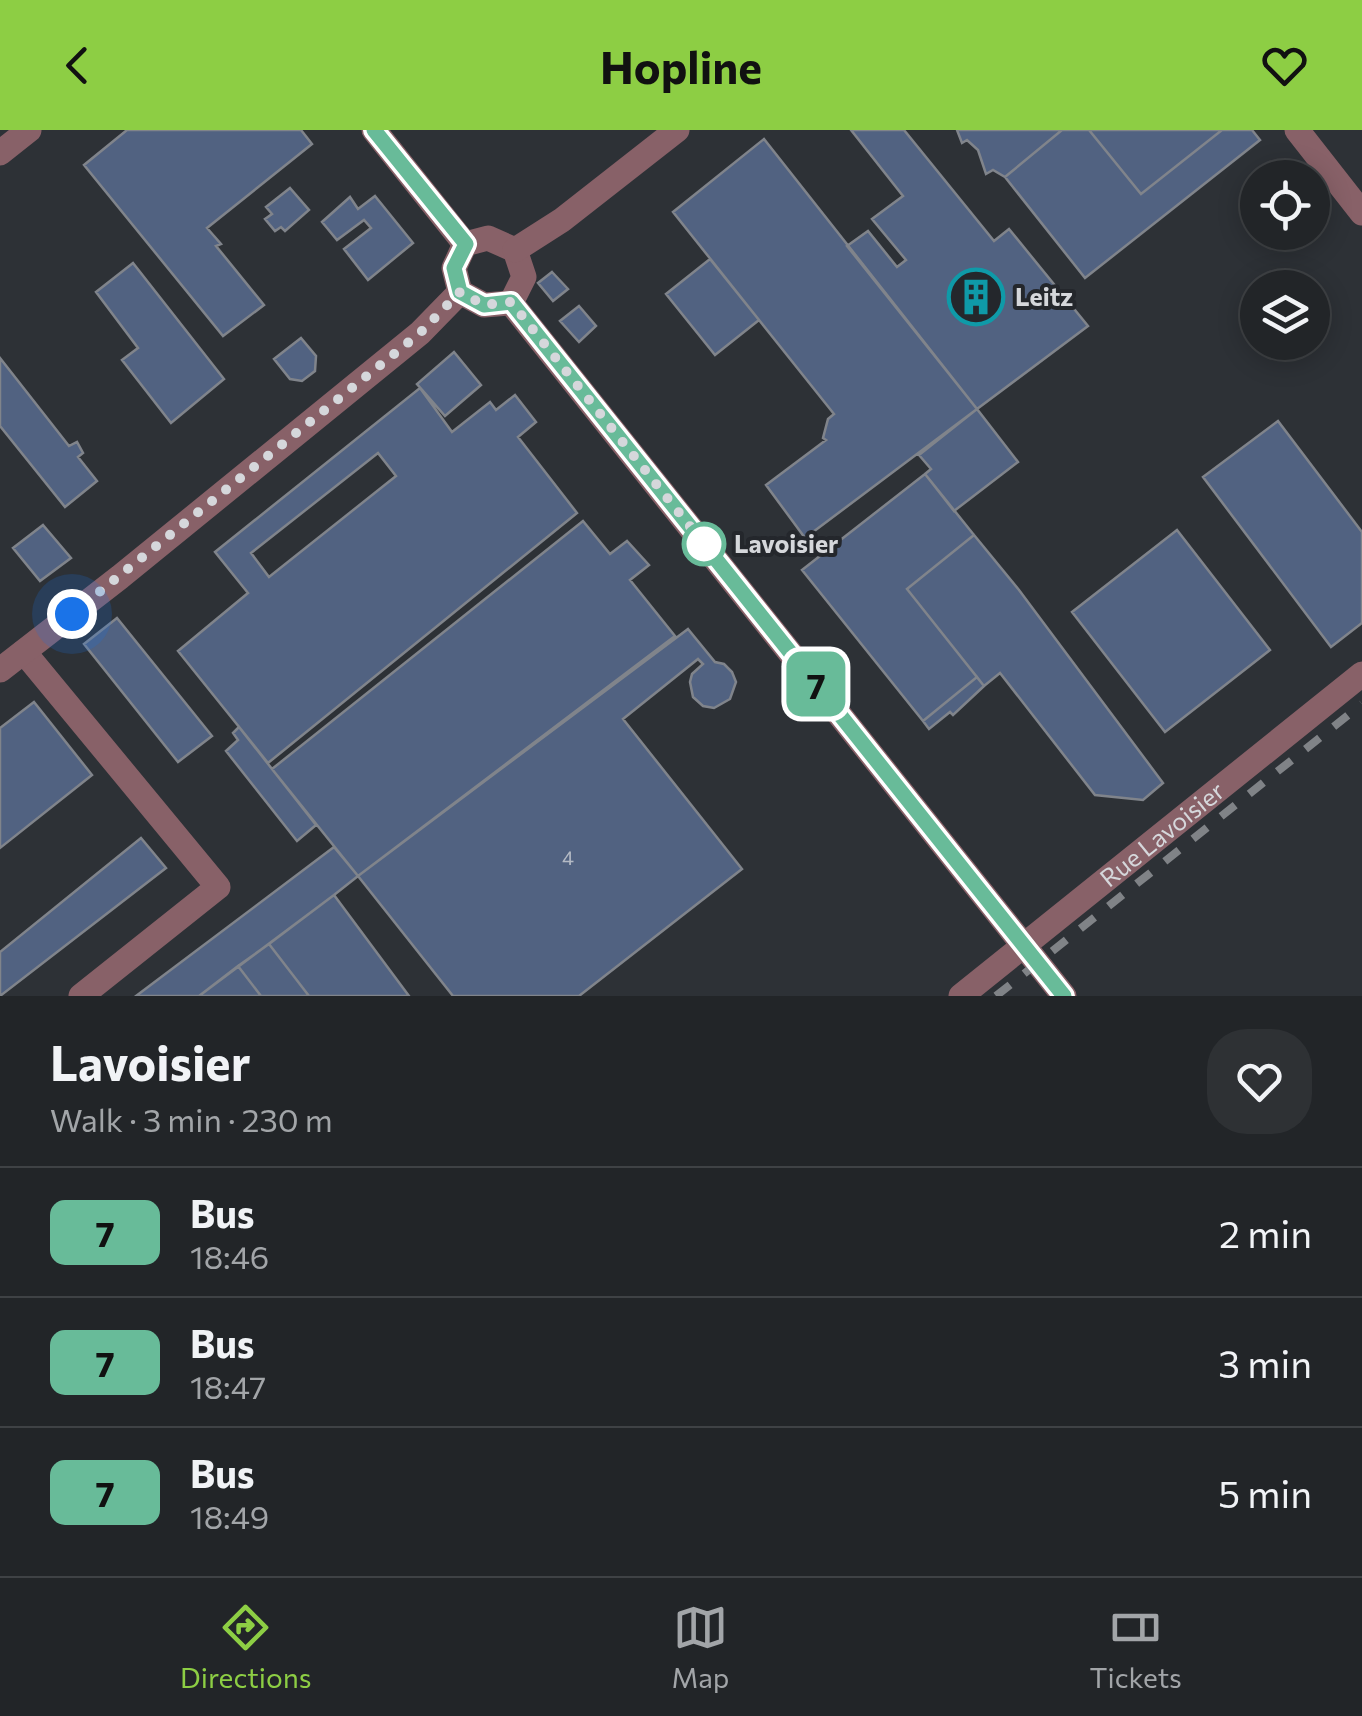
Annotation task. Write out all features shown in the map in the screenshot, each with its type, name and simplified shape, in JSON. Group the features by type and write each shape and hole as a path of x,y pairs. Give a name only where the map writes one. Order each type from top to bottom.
{"street":[{"path":"0,152 29,130"},
{"path":"374,130 466,244"},
{"path":"516,250 562,220 677,130"},
{"path":"1298,130 1362,213"},
{"path":"488,238 516,250 524,276 511,302 484,305 460,292 454,268 466,244 488,238"},
{"path":"0,670 420,333 460,292"},
{"path":"511,302 1064,996"},
{"path":"24,652 218,887 81,996"},
{"name":"Rue Lavoisier","path":"960,996 1362,674"}],"building":[{"path":"127,130 301,130 312,144 207,228 221,244 216,246 264,305 223,336 84,165"},
{"name":"Leitz","path":"851,130 904,130 994,241 1009,229 1088,326 977,409 847,246 868,231 897,267 906,260 872,219 903,196"},
{"path":"957,130 1062,130 1005,177 993,170 986,174 978,150 967,140 962,143"},
{"path":"1062,130 1089,130 1141,194 1222,130 1252,130 1260,140 1085,278 1005,177"},
{"path":"1089,130 1222,130 1141,194"},
{"path":"764,139 977,409 805,538 766,485 826,440 823,438 828,419 834,414 673,212"},
{"path":"290,188 309,210 285,231 281,227 275,231 265,219 272,214 266,207"},
{"path":"375,196 413,243 368,280 344,249 371,228 364,220 337,240 322,222 350,197 358,209"},
{"path":"710,259 759,320 715,355 666,294"},
{"path":"133,263 224,379 171,423 122,360 138,348 96,292"},
{"path":"552,272 568,289 553,301 538,283"},
{"path":"579,306 596,326 579,342 560,321"},
{"path":"301,338 316,356 315,371 302,381 290,379 274,359"},
{"path":"454,352 481,385 445,416 417,384"},
{"path":"0,358 69,446 77,442 83,453 78,457 97,481 65,507 0,426"},
{"path":"420,388 452,432 490,402 496,410 515,395 536,422 518,437 577,513 268,763 178,651 248,593 215,552","holes":["378,453 396,476 269,577 251,553"]},
{"path":"977,409 1018,462 954,511 925,474 931,469 919,455"},
{"path":"1278,421 1362,532 1362,623 1331,647 1203,477"},
{"path":"925,474 974,535 907,589 977,677 923,721 802,570"},
{"path":"583,521 610,554 627,541 649,565 630,580 675,636 358,876 272,769"},
{"path":"43,525 71,558 40,581 13,548"},
{"path":"1177,530 1270,650 1165,732 1072,612"},
{"path":"974,535 1163,783 1143,800 1095,795 1000,673 984,686 907,589"},
{"path":"117,618 212,736 178,762 84,644"},
{"path":"688,629 715,662 732,672 736,682 730,699 714,708 703,706 693,697 692,674 703,664 698,659 623,719 742,869 579,996 453,996 358,876"},
{"path":"977,677 984,686 953,715 950,712 929,729 923,721"},
{"path":"34,702 92,775 0,848 0,728"},
{"path":"239,727 316,825 297,841 226,751 238,740 233,733"},
{"path":"141,838 166,868 0,996 0,952"},
{"path":"334,847 358,876 334,895 199,996 136,996"},
{"path":"334,895 409,996 309,996 269,944"},
{"path":"269,944 309,996 261,996 238,966"},
{"path":"238,966 261,996 199,996"}],"railway":[{"path":"996,996 1362,704"}],"bus line":[{"name":"7","path":"374,130 466,244 454,268 460,292 484,305 511,302 1064,996"}],"place":[{"name":"Leitz","path":"976,297"},
{"name":"Lavoisier","path":"704,544"}],"route":[{"path":"72,614 420,333 460,292 484,305 511,302 704,544"}]}
